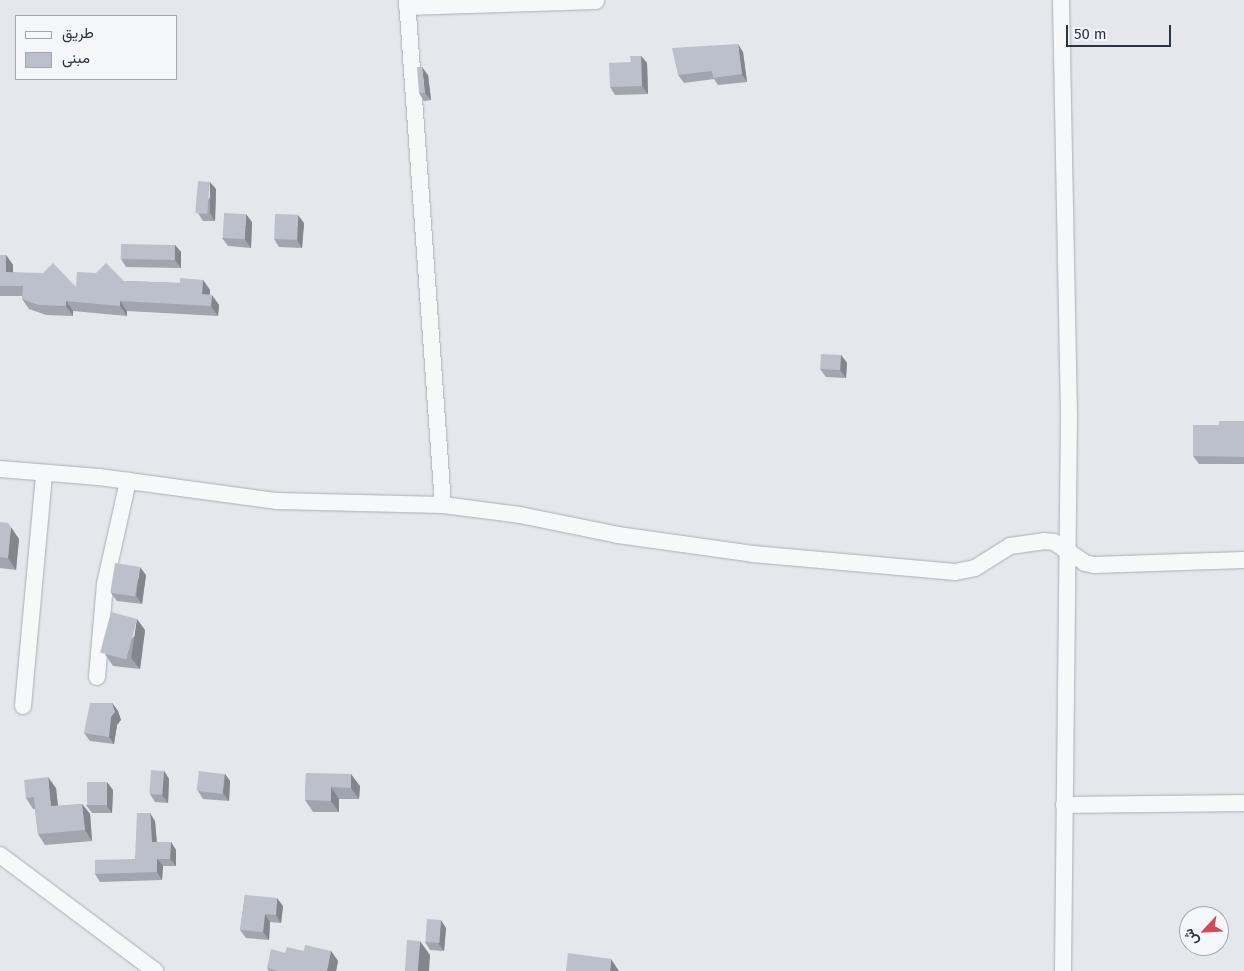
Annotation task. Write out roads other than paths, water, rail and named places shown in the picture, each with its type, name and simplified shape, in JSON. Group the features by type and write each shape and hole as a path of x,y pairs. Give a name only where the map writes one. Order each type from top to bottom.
{"street":[{"path":"1061,0 1069,551 1063,971"},
{"path":"443,506 407,4 596,1"},
{"path":"0,469 128,481 277,501 443,506 520,515 618,535 753,554 937,571 964,571 975,568 1005,548 1022,543 1054,542 1094,565 1244,560"},
{"path":"23,706 44,472"},
{"path":"97,677 105,584 128,481"},
{"path":"1064,805 1244,803"},
{"path":"0,855 155,971"}]}
